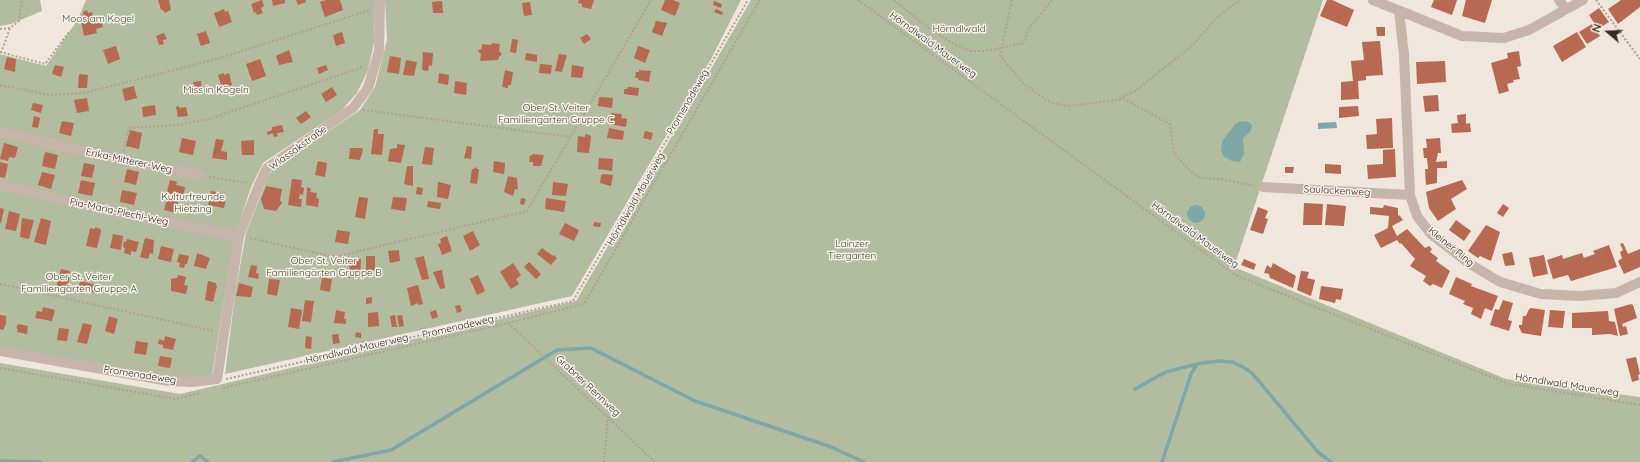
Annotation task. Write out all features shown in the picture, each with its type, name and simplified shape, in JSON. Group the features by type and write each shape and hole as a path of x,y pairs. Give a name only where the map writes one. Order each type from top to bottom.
{"street":[{"path":"1373,0 1462,36 1504,38 1529,30 1583,0"},
{"path":"1560,0 1566,10"},
{"name":"Wlassakstraße","path":"219,384 223,332 239,236 259,185 268,168 353,108 368,88 377,62 380,42 380,3"},
{"name":"Kleiner Ring","path":"1399,11 1404,55 1410,195 1417,216 1431,234 1470,264 1500,282 1541,294 1579,296 1616,293 1640,282"},
{"name":"Erika-Mitterer-Weg","path":"0,132 121,160 200,175"},
{"name":"Pia-Maria-Plechl-Weg","path":"0,185 121,213 239,236"},
{"name":"Saulackenweg","path":"1263,187 1410,195"},
{"name":"Promenadeweg","path":"0,352 169,381 219,384"}],"path":[{"path":"0,29 10,28 19,22 22,10 22,0"},
{"path":"239,236 330,256 339,256 527,211 651,0"},
{"name":"Promenadeweg","path":"219,384 229,379 573,301 748,0"},
{"name":"Hörndlwald Mauerweg","path":"219,384 508,323 584,304 760,0"},
{"name":"Hörndlwald Mauerweg","path":"858,0 1235,275 1509,384 1640,405"},
{"path":"894,0 923,24 960,47 970,51 986,51 1023,43 1030,27 1052,0"},
{"path":"1012,0 1000,56 1024,84 1051,103 1069,106 1092,102 1108,102 1134,92 1194,44 1216,18 1240,0"},
{"path":"1596,0 1640,59"},
{"path":"0,85 49,95 84,93 217,59 380,3"},
{"path":"10,28 1,53 45,64 69,32"},
{"path":"121,160 129,128 178,125 209,119 377,62"},
{"path":"1117,99 1124,99 1170,124 1174,154 1191,172 1201,178 1221,179 1243,185 1263,187"},
{"path":"353,108 570,137"},
{"path":"200,175 259,185"},
{"path":"0,284 199,329 223,332"},
{"name":"Grabner Rennweg","path":"508,323 655,462"},
{"path":"0,368 175,399 206,392"},
{"path":"604,462 608,416"}],"green space":[{"path":"0,0 40,0 42,11 11,24 0,26"},
{"path":"86,0 375,0 374,43 368,70 357,93 342,110 263,163 251,187 234,239 212,375 184,378 146,373 0,347 0,54 46,66 78,19"},
{"path":"385,0 741,0 711,59 572,296 225,374 235,295 246,233 267,179 273,169 360,110 375,87 387,40"},
{"name":"Lainzer Tiergarten","path":"751,0 1323,0 1234,267 1506,379 1640,397 1640,462 0,462 0,363 180,394 576,301"}],"water":[{"path":"1242,121 1249,122 1252,125 1250,132 1243,138 1244,154 1240,162 1232,161 1224,157 1221,150 1223,140 1235,124"},
{"path":"1336,122 1337,128 1318,129 1318,123"},
{"path":"1196,205 1202,208 1205,214 1202,220 1196,223 1190,220 1187,214 1190,208"}],"building":[{"path":"158,0 169,0 171,10 165,13 161,10"},
{"path":"262,0 264,6 261,8 263,13 257,15 256,12 254,13 251,4"},
{"path":"272,0 285,0 285,3 273,6"},
{"path":"296,0 305,0 306,2 298,5"},
{"path":"326,0 340,0 343,10 325,17 320,2"},
{"path":"579,0 594,0 591,9 582,7 582,4 578,3"},
{"path":"665,0 673,0 680,3 675,16 661,10"},
{"path":"1327,0 1332,0 1354,10 1347,27 1320,16"},
{"path":"1434,0 1457,0 1452,15 1431,7"},
{"path":"1466,0 1492,0 1485,23 1462,16"},
{"path":"1621,0 1640,0 1640,7 1618,24 1608,9"},
{"path":"442,1 443,13 433,13 432,2"},
{"path":"714,1 722,4 721,8 713,5"},
{"path":"530,2 532,15 524,16 522,3"},
{"path":"1599,8 1609,22 1598,29 1589,15"},
{"path":"224,9 225,12 228,11 232,22 219,27 214,13"},
{"path":"716,9 723,12 722,15 714,12"},
{"path":"87,10 88,13 92,12 94,18 100,17 103,27 96,29 97,33 84,36 81,21 82,18 84,18 83,12"},
{"path":"656,21 667,23 662,36 652,32"},
{"path":"1592,24 1600,36 1587,44 1579,32"},
{"path":"1376,27 1385,27 1385,36 1377,36"},
{"path":"206,31 210,43 201,46 197,34"},
{"path":"342,32 345,43 336,46 333,35"},
{"path":"1577,32 1586,47 1562,62 1553,46"},
{"path":"164,33 167,39 163,40 164,44 159,45 156,36"},
{"path":"587,34 591,39 584,44 580,38"},
{"path":"512,39 518,40 516,53 510,52"},
{"path":"1380,41 1383,75 1366,76 1366,80 1358,81 1359,99 1341,100 1341,82 1353,81 1351,61 1364,60 1362,42"},
{"path":"492,43 500,44 499,51 502,54 498,60 480,61 481,54 478,51 482,48 482,44 491,45"},
{"path":"116,46 120,59 108,64 103,50"},
{"path":"638,46 650,50 645,63 634,58"},
{"path":"289,50 293,62 279,65 276,56"},
{"path":"1519,51 1521,66 1517,67 1520,79 1513,80 1514,82 1507,84 1509,91 1499,94 1491,63 1508,58 1507,53"},
{"path":"423,52 433,53 432,66 429,65 428,71 422,70"},
{"path":"526,53 537,55 537,62 525,60"},
{"path":"559,54 567,55 562,72 555,71"},
{"path":"390,56 401,58 399,74 387,72"},
{"path":"7,57 16,59 15,72 4,69"},
{"path":"260,59 266,76 252,81 246,64"},
{"path":"406,60 417,62 414,76 403,75"},
{"path":"1445,61 1446,82 1417,84 1416,62"},
{"path":"540,64 552,65 551,74 539,73"},
{"path":"55,65 64,67 61,77 52,74"},
{"path":"326,65 328,70 319,74 317,68"},
{"path":"572,65 584,67 582,78 571,77"},
{"path":"505,70 513,72 511,85 508,85 508,88 502,87"},
{"path":"639,70 651,71 649,82 635,78 636,72 639,72"},
{"path":"224,73 224,75 229,73 232,85 222,88 218,75"},
{"path":"439,73 449,75 448,85 438,83"},
{"path":"79,74 88,75 87,88 78,88"},
{"path":"201,81 202,93 195,94 193,82"},
{"path":"455,81 467,83 466,95 454,93"},
{"path":"134,86 137,98 125,101 122,89"},
{"path":"332,87 337,95 326,102 321,94"},
{"path":"628,87 639,88 638,96 624,94 624,89 627,89"},
{"path":"1438,95 1439,111 1425,112 1423,96"},
{"path":"599,97 613,98 612,108 598,106"},
{"path":"87,98 89,111 77,113 74,100"},
{"path":"33,103 43,105 41,113 31,110"},
{"path":"155,105 156,115 143,117 142,107"},
{"path":"179,106 179,108 186,107 188,116 178,117 176,107"},
{"path":"1358,106 1359,116 1339,118 1339,107"},
{"path":"306,111 311,117 301,124 296,118"},
{"path":"611,113 622,114 621,118 627,119 626,127 610,124"},
{"path":"1466,114 1466,124 1470,123 1471,132 1452,133 1451,124 1458,123 1457,115"},
{"path":"34,116 40,118 38,128 32,127"},
{"path":"1392,118 1393,148 1367,149 1366,135 1377,134 1376,119"},
{"path":"62,121 74,123 71,136 59,133"},
{"path":"282,125 284,132 277,133 278,136 274,137 273,133 268,135 267,132 272,130 272,127"},
{"path":"609,128 624,131 623,140 607,138"},
{"path":"374,129 378,129 378,134 384,134 382,155 371,154"},
{"path":"130,130 142,133 139,149 126,146"},
{"path":"645,131 653,133 651,140 643,138"},
{"path":"585,134 590,135 591,137 589,153 577,152 578,136 585,137"},
{"path":"182,138 196,141 193,155 179,152"},
{"path":"1440,138 1441,153 1438,153 1436,162 1447,161 1447,168 1437,168 1437,183 1426,185 1425,169 1428,169 1427,158 1424,158 1423,148 1427,148 1426,139"},
{"path":"216,139 224,140 221,151 227,152 227,160 212,158"},
{"path":"254,140 254,155 242,155 241,141"},
{"path":"4,143 18,147 15,158 9,157 8,161 0,159"},
{"path":"397,144 405,145 401,163 388,161 390,149 397,148"},
{"path":"467,146 472,147 471,159 464,158"},
{"path":"425,147 434,148 432,165 422,164"},
{"path":"350,148 362,148 363,150 360,160 349,159"},
{"path":"1395,149 1396,177 1368,179 1367,165 1383,164 1383,150"},
{"path":"45,152 58,155 55,169 42,166"},
{"path":"532,154 544,155 541,166 533,166 533,162 529,162 530,155 532,156"},
{"path":"599,158 613,159 612,171 598,169"},
{"path":"318,161 327,163 325,177 315,175"},
{"path":"494,161 505,163 504,174 493,172"},
{"path":"0,162 8,164 5,178 0,177"},
{"path":"84,163 95,165 92,178 81,176"},
{"path":"1325,164 1341,165 1341,174 1325,173"},
{"path":"407,166 413,166 413,186 404,184"},
{"path":"475,167 479,170 477,184 470,183 472,169"},
{"path":"1285,167 1294,167 1293,173 1285,173"},
{"path":"127,169 139,172 136,185 124,182"},
{"path":"42,172 55,175 51,189 38,185"},
{"path":"601,175 613,175 611,186 600,183"},
{"path":"508,176 517,178 518,189 515,189 513,196 504,192"},
{"path":"292,179 302,180 301,187 304,188 303,195 300,194 299,199 302,199 301,207 288,205"},
{"path":"81,180 95,183 92,196 78,193"},
{"path":"170,180 177,182 176,185 185,187 183,199 166,195"},
{"path":"1462,180 1467,189 1451,199 1456,209 1438,221 1429,208 1426,192"},
{"path":"438,182 451,185 448,199 437,197"},
{"path":"553,182 568,184 566,196 552,195"},
{"path":"266,186 282,189 280,200 282,203 276,211 264,209 261,199"},
{"path":"307,187 311,189 310,192 317,193 316,198 319,199 318,207 306,205"},
{"path":"417,187 423,188 422,195 416,194"},
{"path":"122,190 137,193 134,205 120,202"},
{"path":"211,191 222,193 221,197 226,198 224,208 208,205"},
{"path":"359,197 368,198 365,219 355,217"},
{"path":"393,197 407,198 405,211 391,209"},
{"path":"521,198 526,199 524,205 520,204"},
{"path":"546,198 566,201 564,212 545,209"},
{"path":"167,199 178,202 175,213 164,210"},
{"path":"428,201 441,203 440,209 427,207"},
{"path":"1304,203 1323,204 1322,225 1303,225"},
{"path":"1327,204 1346,206 1344,226 1325,225"},
{"path":"1503,204 1509,208 1503,217 1497,213"},
{"path":"1384,205 1398,208 1398,216 1399,215 1403,220 1392,226 1397,236 1407,229 1425,248 1429,246 1432,249 1430,252 1438,258 1436,261 1450,271 1442,288 1433,284 1430,286 1423,281 1426,276 1410,266 1415,259 1397,240 1381,248 1374,235 1388,228 1389,216 1370,214 1370,207 1383,208"},
{"path":"1258,207 1268,211 1265,218 1268,219 1263,234 1250,230"},
{"path":"0,208 4,209 1,223 0,223"},
{"path":"9,211 20,214 16,231 5,229"},
{"path":"22,218 34,220 29,239 20,237"},
{"path":"41,218 51,221 46,245 34,242"},
{"path":"1456,220 1471,231 1464,241 1449,230"},
{"path":"594,222 601,223 600,227 593,226"},
{"path":"565,223 579,230 574,241 559,234"},
{"path":"1486,225 1500,232 1491,261 1480,256 1478,258 1468,251"},
{"path":"95,227 101,231 97,248 86,246 90,228 95,229"},
{"path":"337,230 350,232 348,244 335,242"},
{"path":"473,231 480,245 470,251 463,236"},
{"path":"113,234 123,236 121,250 110,248"},
{"path":"447,236 452,251 442,255 438,244 441,243 440,239"},
{"path":"145,238 154,240 153,254 150,253 148,259 140,257"},
{"path":"127,239 139,242 136,252 131,251 131,255 124,253 124,241 126,242"},
{"path":"1623,243 1628,254 1640,249 1640,267 1624,274 1618,261 1622,258 1620,252 1623,250 1620,244"},
{"path":"1609,245 1617,267 1571,281 1568,275 1553,279 1547,260 1562,255 1563,259 1582,253 1584,258 1595,254 1593,251"},
{"path":"161,246 174,249 171,262 158,259"},
{"path":"542,248 557,258 551,265 537,254"},
{"path":"399,250 400,261 390,263 388,251"},
{"path":"1512,252 1515,265 1505,266 1502,254"},
{"path":"197,253 210,258 206,269 194,266"},
{"path":"179,254 189,256 187,264 185,264 184,268 179,267 180,263 177,262"},
{"path":"1544,255 1548,274 1533,277 1529,258"},
{"path":"366,256 375,256 375,270 366,271"},
{"path":"424,256 429,279 422,280 415,258"},
{"path":"350,259 361,259 360,278 349,278"},
{"path":"1244,259 1256,264 1254,270 1241,265"},
{"path":"529,262 541,274 536,279 524,267"},
{"path":"513,263 521,275 516,279 519,284 511,289 500,272"},
{"path":"1273,263 1296,276 1293,288 1270,278 1269,274 1264,273 1267,265 1271,268"},
{"path":"251,265 257,266 256,273 259,274 258,279 248,277"},
{"path":"61,269 70,271 68,289 56,287"},
{"path":"442,270 445,288 440,289 433,272"},
{"path":"1301,271 1309,272 1307,278 1315,280 1311,296 1297,290"},
{"path":"178,275 186,277 184,285 188,286 186,294 171,291 171,279 177,278"},
{"path":"478,275 485,291 477,295 470,279"},
{"path":"1456,277 1472,284 1471,286 1498,296 1492,311 1485,308 1481,319 1471,314 1473,308 1463,304 1465,301 1449,294"},
{"path":"322,278 332,279 330,292 320,290"},
{"path":"269,279 280,280 277,296 267,294"},
{"path":"80,281 97,285 95,293 88,291 84,294 77,293"},
{"path":"208,281 216,283 217,286 213,302 205,300"},
{"path":"239,283 253,287 251,297 236,296"},
{"path":"418,285 423,304 418,305 418,303 411,306 407,288"},
{"path":"1321,286 1343,289 1341,300 1336,299 1335,303 1319,299"},
{"path":"372,297 372,303 366,304 366,298"},
{"path":"305,300 314,301 311,322 302,321"},
{"path":"1503,300 1513,303 1508,320 1512,321 1509,331 1490,325 1495,309 1499,310"},
{"path":"1631,304 1633,305 1637,318 1622,324 1623,327 1626,326 1628,334 1620,336 1614,309"},
{"path":"460,305 462,311 457,313 455,306"},
{"path":"43,307 55,310 52,321 35,318 37,311 42,312"},
{"path":"291,308 302,310 299,329 288,327"},
{"path":"1531,308 1545,310 1541,336 1522,333 1519,327 1519,325 1522,325 1523,316 1526,316"},
{"path":"336,310 345,312 344,319 346,319 346,324 334,323"},
{"path":"436,310 438,317 432,319 430,312"},
{"path":"1550,310 1565,311 1563,328 1548,327"},
{"path":"1608,311 1609,321 1615,322 1618,336 1610,334 1592,335 1592,328 1572,328 1572,313"},
{"path":"378,312 379,326 368,327 368,313"},
{"path":"0,315 6,316 6,324 3,330 0,329"},
{"path":"395,315 397,327 392,327 390,316"},
{"path":"402,315 404,326 399,327 397,316"},
{"path":"109,316 118,319 114,334 105,331"},
{"path":"83,323 92,325 87,344 77,342"},
{"path":"18,324 28,326 27,334 17,332 18,329 16,328"},
{"path":"59,328 69,329 67,341 57,340"},
{"path":"356,332 361,333 361,338 355,337"},
{"path":"338,334 340,343 333,344 332,335"},
{"path":"165,336 176,339 173,350 163,348 163,345 158,344 159,339 164,341"},
{"path":"306,336 312,337 311,349 305,348"},
{"path":"136,341 148,343 146,355 134,353"},
{"path":"160,356 172,358 170,368 158,366"},
{"path":"1636,357 1640,374 1638,375 1639,380 1632,382 1626,359"}],"waterway":[{"path":"333,462 391,450 557,350 591,348 695,401 831,447 864,462"},
{"path":"1135,389 1166,372 1197,364 1218,361 1232,362 1252,373 1318,452 1331,462"},
{"path":"1162,462 1191,374 1197,364"},
{"path":"192,462 200,456 208,462"},
{"path":"0,461 41,462"}],"park label":[{"name":"Moos am Kogel","path":"98,19"},
{"name":"Hörndlwald","path":"959,29"},
{"name":"Miss in Kögeln","path":"216,90"},
{"name":"Ober St. Veiter Familiengärten Gruppe C","path":"556,114"},
{"name":"Kulturfreunde Hietzing","path":"193,202"},
{"name":"Ober St. Veiter Familiengärten Gruppe B","path":"324,266"},
{"name":"Ober St. Veiter Familiengärten Gruppe A","path":"79,282"}]}
